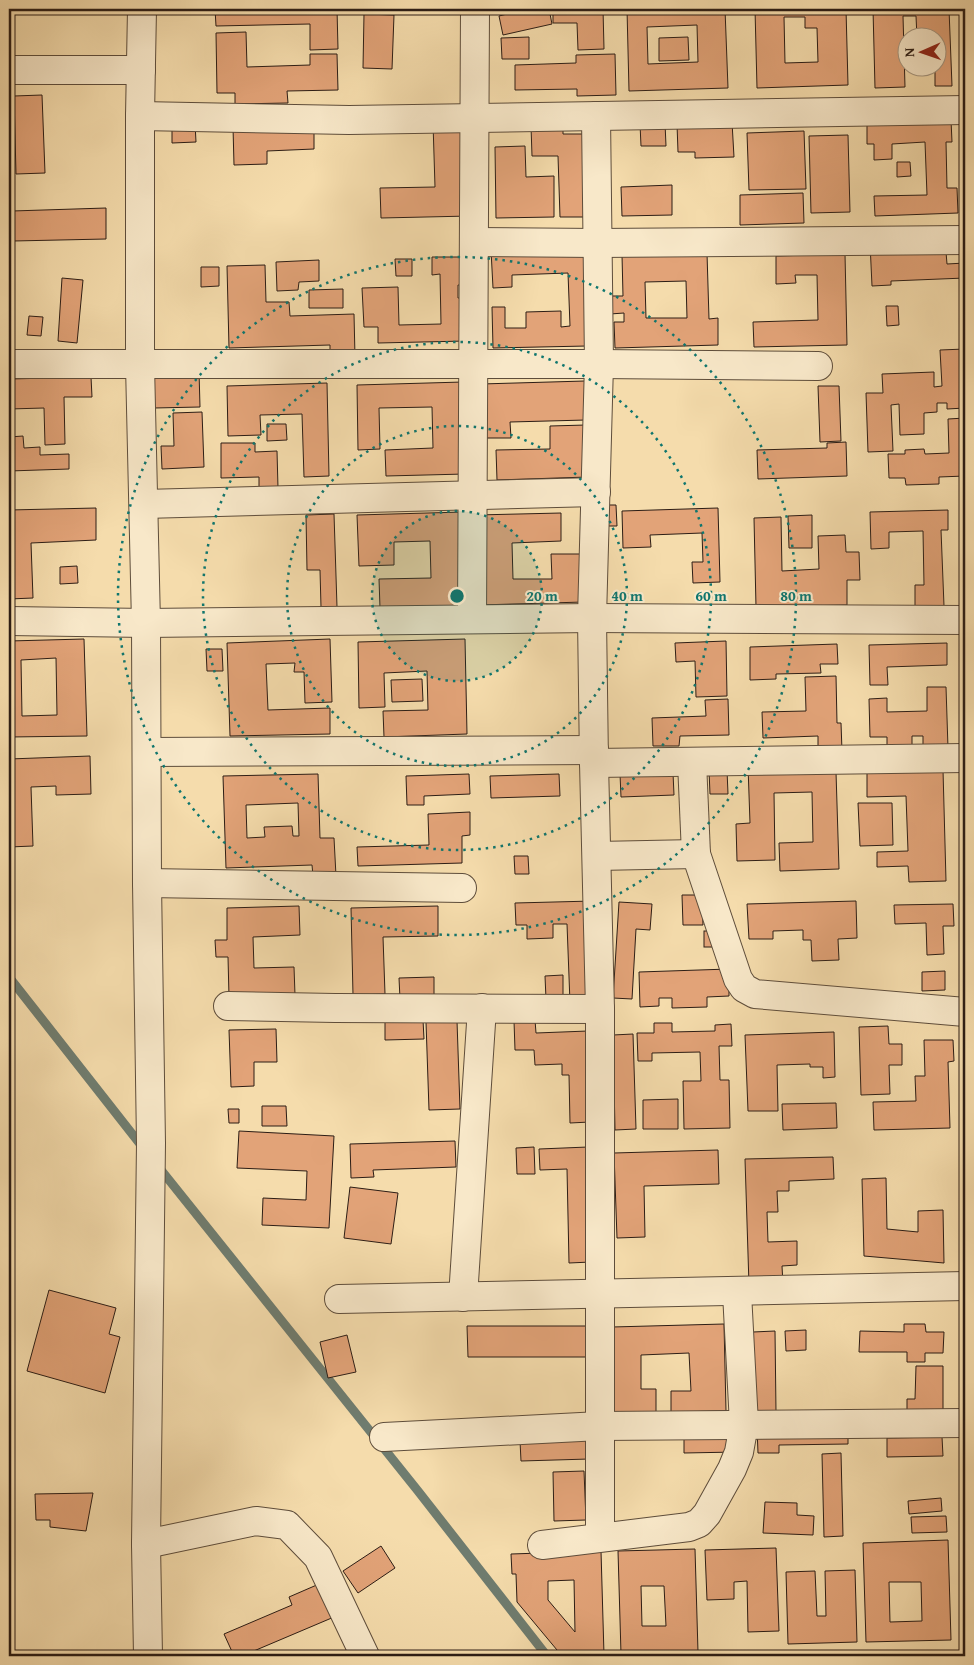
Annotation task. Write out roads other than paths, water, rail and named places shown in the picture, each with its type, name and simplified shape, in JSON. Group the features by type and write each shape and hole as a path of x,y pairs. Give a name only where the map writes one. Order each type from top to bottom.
{"street":[{"path":"142,9 140,365 148,752 147,882 151,1143 146,1544 148,1656"},
{"path":"472,619 475,9"},
{"path":"9,70 141,70"},
{"path":"140,116 349,120 965,110"},
{"path":"596,116 599,364 592,618 600,1009 600,1537"},
{"path":"474,242 598,243 965,240"},
{"path":"9,364 818,366"},
{"path":"144,504 596,492"},
{"path":"9,621 146,623 592,618 965,620"},
{"path":"148,752 594,757 692,762 965,758"},
{"path":"692,762 696,854 738,979 744,988 755,994 965,1012"},
{"path":"596,856 696,854"},
{"path":"147,882 462,888"},
{"path":"228,1006 600,1009"},
{"path":"463,1296 482,1008"},
{"path":"339,1300 600,1293 737,1293 965,1286"},
{"path":"542,1544 689,1527 699,1523 707,1514 732,1469 739,1452 744,1424 737,1293"},
{"path":"384,1437 600,1426 965,1423"},
{"path":"146,1544 256,1520 287,1524 318,1557 364,1656"}],"waterway":[{"path":"9,977 144,1149"},
{"path":"157,1165 418,1491 547,1656"}]}
